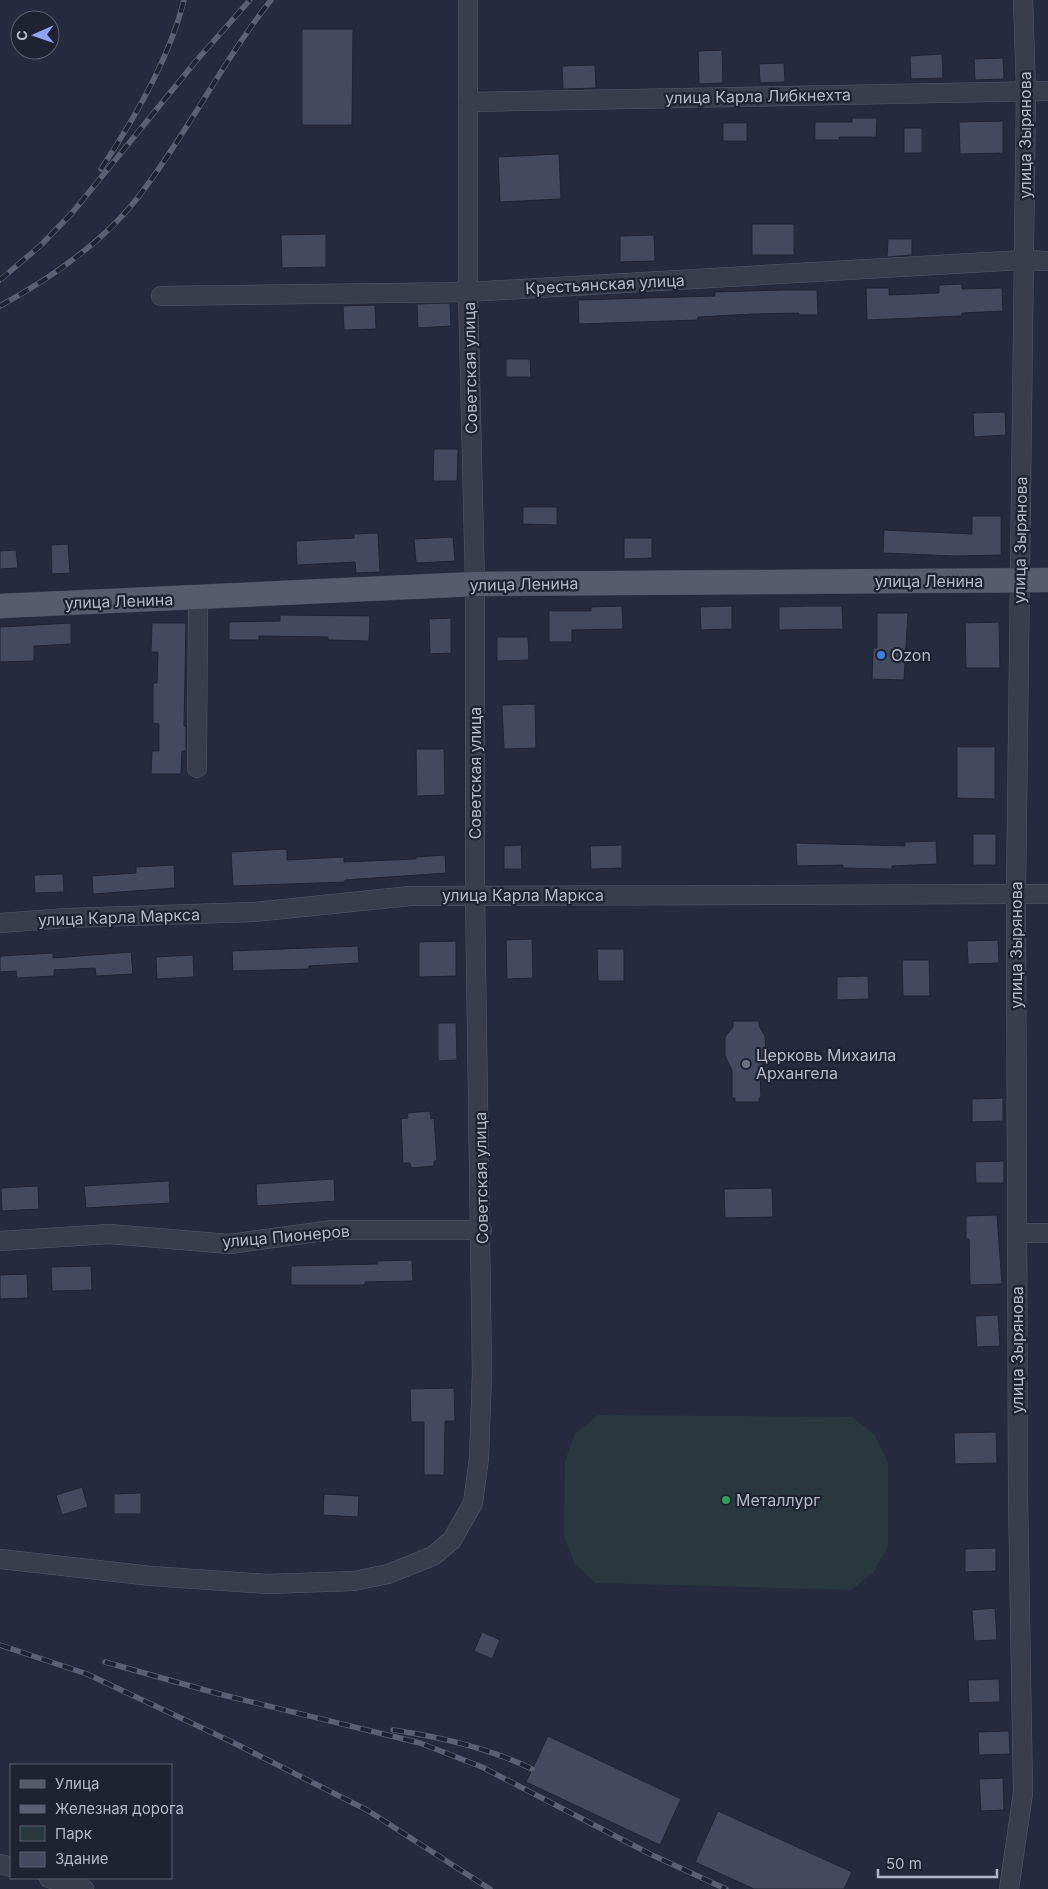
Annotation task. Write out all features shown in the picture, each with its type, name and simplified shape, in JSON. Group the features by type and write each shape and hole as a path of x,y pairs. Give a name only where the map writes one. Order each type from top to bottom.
{"main road":[{"name":"улица Ленина","path":"0,606 475,584 1048,580"}],"street":[{"name":"Советская улица","path":"0,1560 268,1584 354,1581 388,1574 433,1556 452,1540 473,1503 476,1483 482,1373 482,1230 475,896 475,584 468,292 468,0"},
{"name":"улица Зырянова","path":"1009,1889 1023,1794 1017,1233 1016,894 1026,90 1023,0"},
{"name":"улица Карла Либкнехта","path":"468,102 1048,91"},
{"name":"Крестьянская улица","path":"161,296 468,292 1024,260 1048,261"},
{"path":"197,768 198,597"},
{"name":"улица Карла Маркса","path":"0,923 67,918 254,912 410,896 814,893 1048,894"},
{"name":"улица Пионеров","path":"0,1241 109,1234 230,1244 332,1230 482,1230"},
{"path":"1017,1233 1048,1233"},
{"path":"52,1879 84,1889"}],"green space":[{"name":"Металлург","path":"598,1415 852,1417 875,1435 888,1463 888,1547 873,1573 851,1590 595,1583 575,1564 564,1537 565,1461 575,1434"}],"building":[{"path":"302,29 353,29 352,125 302,125"},
{"path":"722,50 723,83 699,84 698,51"},
{"path":"942,54 943,78 911,79 910,56"},
{"path":"1003,58 1004,79 975,80 974,59"},
{"path":"784,63 785,82 760,83 759,64"},
{"path":"595,65 596,88 563,89 562,66"},
{"path":"852,118 877,118 876,137 839,137 839,140 815,140 815,122 852,122"},
{"path":"1003,121 1003,153 960,154 959,122"},
{"path":"723,123 747,123 747,141 723,141"},
{"path":"904,128 922,128 922,153 904,153"},
{"path":"559,154 561,199 500,202 498,157"},
{"path":"752,224 794,224 794,255 752,255"},
{"path":"326,234 326,267 282,268 281,235"},
{"path":"654,235 655,261 620,262 620,236"},
{"path":"888,239 912,239 912,255 887,257"},
{"path":"962,284 962,289 1002,288 1003,311 962,313 962,316 867,320 866,288 889,288 889,295 939,293 939,285"},
{"path":"817,290 818,315 799,315 799,313 752,314 698,317 698,320 579,324 578,300 715,296 715,292"},
{"path":"450,303 451,326 418,328 417,304"},
{"path":"375,305 376,329 344,330 343,306"},
{"path":"506,359 530,359 531,377 506,377"},
{"path":"1005,412 1006,435 974,437 973,413"},
{"path":"434,449 458,449 457,481 433,481"},
{"path":"523,507 557,507 557,525 523,524"},
{"path":"972,516 1001,516 1001,555 955,556 883,553 884,530 972,534"},
{"path":"378,533 380,572 356,573 355,562 297,565 296,541 354,538 354,534"},
{"path":"453,537 455,561 416,563 414,539"},
{"path":"624,538 652,538 652,558 624,559"},
{"path":"68,544 70,573 52,574 51,545"},
{"path":"16,550 18,568 0,569 0,551"},
{"path":"622,606 623,629 572,630 572,642 549,642 549,611 591,611 591,607"},
{"path":"732,606 732,629 701,630 700,607"},
{"path":"842,606 843,629 779,630 779,607"},
{"path":"877,613 908,613 904,680 872,679 873,648 877,648"},
{"path":"280,615 370,616 369,641 328,640 328,637 259,636 259,640 229,640 229,622 280,621"},
{"path":"451,618 451,653 430,654 429,619"},
{"path":"999,622 1000,668 966,668 965,623"},
{"path":"71,623 71,644 34,646 34,661 0,662 0,627"},
{"path":"152,623 186,623 184,726 186,726 186,751 182,751 181,774 151,774 152,751 159,751 159,724 153,723 153,683 157,683 158,652 151,652"},
{"path":"497,637 528,637 529,660 497,661"},
{"path":"535,704 536,748 504,749 502,705"},
{"path":"957,747 995,747 995,799 957,798"},
{"path":"416,749 444,749 445,795 417,796"},
{"path":"973,834 996,834 996,865 973,865"},
{"path":"936,841 937,864 892,866 892,869 843,868 843,865 797,866 796,843 905,846 905,842"},
{"path":"521,845 522,869 504,869 504,846"},
{"path":"622,845 622,868 591,869 590,846"},
{"path":"287,849 287,860 344,857 344,862 416,859 416,857 445,855 446,873 345,880 345,882 233,886 231,852"},
{"path":"174,865 175,888 93,894 92,876 136,873 136,867"},
{"path":"63,874 64,892 35,893 34,875"},
{"path":"532,939 533,978 507,979 506,940"},
{"path":"998,940 999,963 968,964 967,941"},
{"path":"456,941 456,976 419,977 419,942"},
{"path":"358,946 359,963 309,966 309,969 233,971 232,951"},
{"path":"597,949 624,949 624,981 598,981"},
{"path":"131,952 133,974 96,976 95,968 54,970 54,976 17,978 16,971 0,972 0,956 53,953 53,958"},
{"path":"193,955 194,977 157,979 156,957"},
{"path":"902,960 929,960 930,996 903,996"},
{"path":"868,976 869,999 837,1000 837,977"},
{"name":"Церковь Михаила Архангела","path":"733,1021 759,1021 759,1026 765,1036 766,1058 760,1069 761,1098 759,1098 759,1102 735,1102 735,1098 732,1098 732,1070 725,1056 725,1037 733,1027"},
{"path":"438,1023 456,1023 457,1060 438,1061"},
{"path":"1003,1098 1003,1121 972,1122 972,1099"},
{"path":"430,1111 431,1119 434,1118 437,1161 434,1161 434,1166 411,1168 410,1163 403,1163 401,1119 408,1118 407,1113"},
{"path":"1004,1161 1004,1183 976,1183 975,1162"},
{"path":"334,1179 335,1201 257,1206 256,1184"},
{"path":"169,1181 170,1203 86,1208 84,1186"},
{"path":"38,1186 39,1209 2,1211 1,1188"},
{"path":"772,1188 773,1217 725,1218 724,1189"},
{"path":"997,1215 1002,1284 970,1285 969,1239 966,1239 966,1216"},
{"path":"412,1260 413,1281 365,1282 365,1285 291,1285 291,1266 378,1264 377,1261"},
{"path":"91,1266 92,1290 52,1291 51,1267"},
{"path":"27,1274 28,1298 0,1299 0,1275"},
{"path":"998,1315 1000,1346 977,1347 975,1316"},
{"path":"454,1388 455,1421 445,1421 444,1475 424,1475 424,1422 411,1422 410,1389"},
{"path":"996,1432 997,1463 955,1464 954,1433"},
{"path":"82,1487 88,1507 62,1515 56,1495"},
{"path":"141,1493 141,1514 114,1514 114,1494"},
{"path":"324,1494 359,1496 358,1517 323,1515"},
{"path":"996,1548 996,1571 965,1572 965,1549"},
{"path":"995,1608 997,1640 974,1641 972,1610"},
{"path":"482,1632 500,1640 492,1659 474,1651"},
{"path":"999,1679 1000,1702 969,1703 968,1680"},
{"path":"1009,1731 1010,1754 979,1755 978,1732"},
{"path":"548,1736 681,1799 660,1845 526,1782"},
{"path":"1003,1778 1004,1810 981,1811 979,1779"},
{"path":"718,1811 852,1872 844,1889 754,1889 695,1862"}],"railway":[{"path":"101,169 138,109 160,66 170,44 184,0"},
{"path":"0,280 41,245 72,213 196,61 250,0"},
{"path":"0,306 38,284 75,258 93,244 125,213 173,148 236,48 271,0"},
{"path":"0,1645 87,1674 232,1742 367,1810 490,1889"},
{"path":"105,1662 219,1694 420,1743 482,1767 650,1854 726,1889"},
{"path":"393,1730 429,1736 482,1749 532,1769"}],"place":[{"name":"Ozon","path":"881,655"},
{"name":"Церковь Михаила Архангела","path":"746,1064"},
{"name":"Металлург","path":"726,1500"}]}
